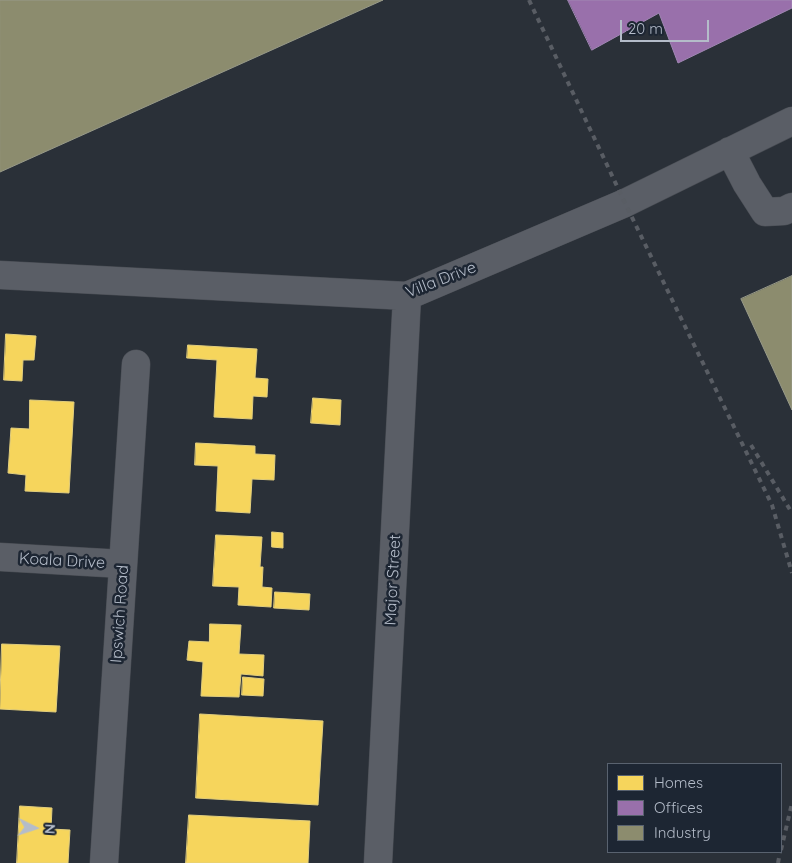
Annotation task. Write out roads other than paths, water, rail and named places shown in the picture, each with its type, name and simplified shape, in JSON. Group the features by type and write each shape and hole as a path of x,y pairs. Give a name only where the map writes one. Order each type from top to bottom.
{"street":[{"name":"Villa Drive","path":"0,275 407,296 625,203 792,121"},
{"path":"730,151 747,184 765,212 784,211 792,207"},
{"name":"Major Street","path":"378,863 407,296"},
{"name":"Ipswich Road","path":"104,863 136,364"},
{"name":"Koala Drive","path":"0,557 123,564"}],"railway":[{"path":"529,0 625,203 772,505 792,573"},
{"path":"751,445 792,513"},
{"path":"782,846 792,803"},
{"path":"778,863 780,853"}]}
